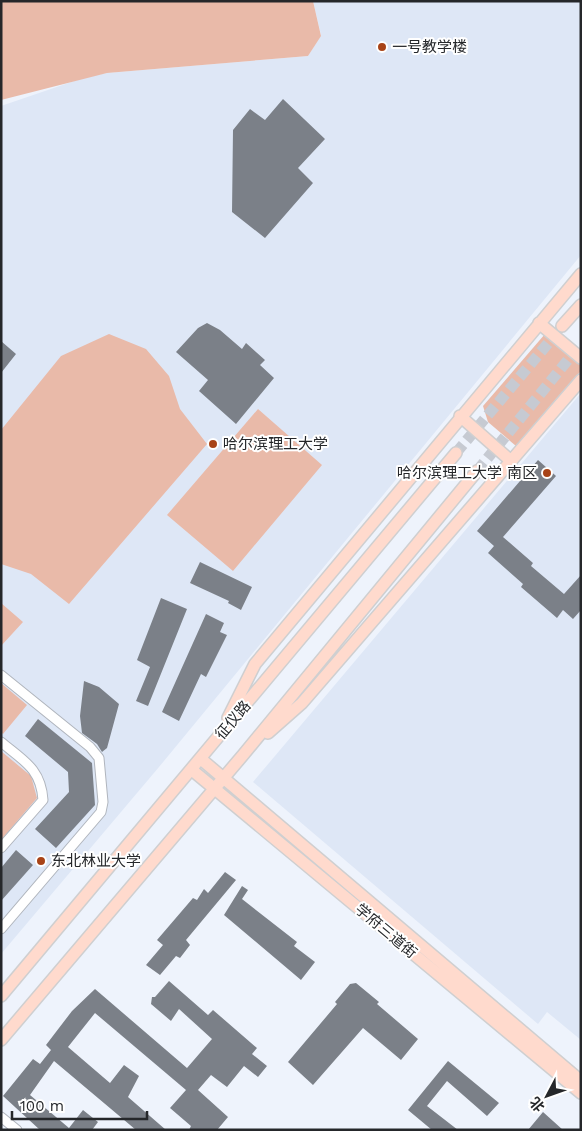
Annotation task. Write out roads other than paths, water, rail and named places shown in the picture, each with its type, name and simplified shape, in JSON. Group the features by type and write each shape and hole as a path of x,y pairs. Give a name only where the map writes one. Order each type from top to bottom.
{"main road":[{"path":"220,736 255,664 460,416 581,274"},
{"path":"562,326 581,304"},
{"path":"540,323 581,358"},
{"path":"243,755 302,703 581,380"},
{"path":"460,416 511,461"},
{"name":"征仪路","path":"4,992 456,453"},
{"path":"1,1040 243,755 477,471"},
{"name":"学府三道街","path":"201,759 581,1081"},
{"name":"学府三道街","path":"192,770 581,1093"}],"street":[{"path":"1,674 90,748 99,758 103,802 100,812 1,930"},
{"path":"1,742 30,766 42,783 43,800 1,848"},
{"path":"1,1117 16,1130"}],"tunnel":[{"path":"456,453 560,329"},
{"path":"477,471 581,344"}],"place":[{"name":"一号教学楼","path":"382,47"},
{"name":"哈尔滨理工大学","path":"213,444"},
{"name":"哈尔滨理工大学 南区","path":"547,473"},
{"name":"东北林业大学","path":"41,861"}]}
